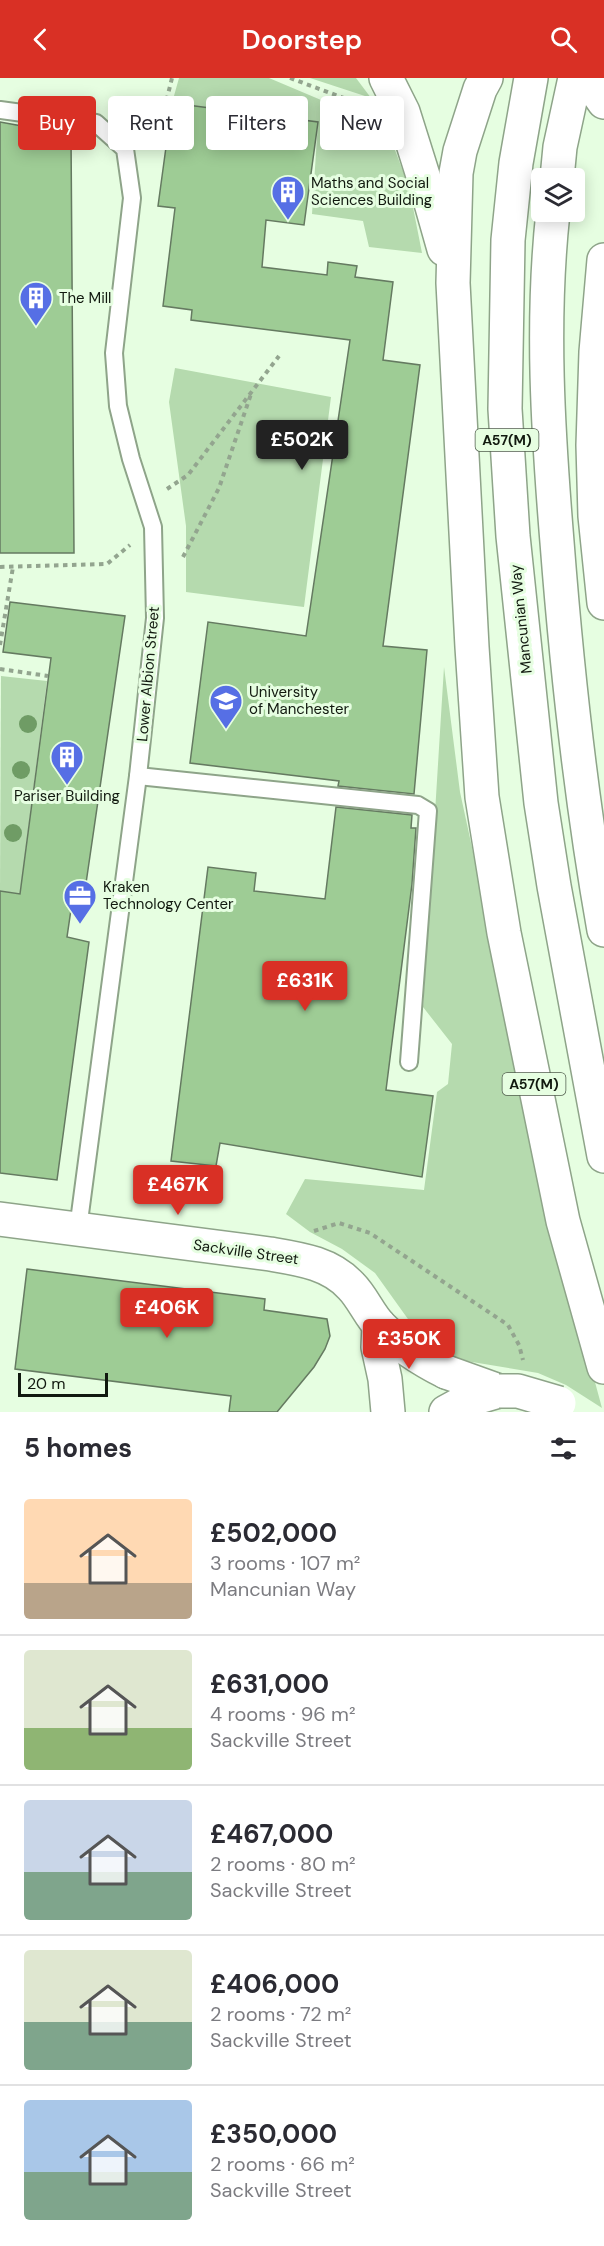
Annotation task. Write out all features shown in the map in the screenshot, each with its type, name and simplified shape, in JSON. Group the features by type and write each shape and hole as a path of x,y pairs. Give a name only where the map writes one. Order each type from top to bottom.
{"main road":[{"name":"A57(M)","path":"486,78 480,89 460,151 456,173 453,283 470,624 482,797 504,933 563,1221 604,1367"},
{"name":"Mancunian Way","path":"531,78 516,163 508,240 505,409 514,548 541,803 566,956 604,1156"},
{"path":"558,168 560,147 575,78"},
{"path":"587,78 604,102"},
{"name":"A57(M)","path":"378,90 404,112 453,283"},
{"name":"A57(M)","path":"552,222 546,317 547,417 564,641 583,798 604,930"},
{"path":"603,256 593,445 596,516 604,603"},
{"name":"Sackville Street","path":"0,1219 270,1254 320,1265 337,1274 352,1286 379,1325 423,1360 446,1372 499,1391"},
{"path":"379,1325 378,1347 385,1379 388,1412"},
{"path":"448,1411 468,1400 499,1391 518,1391 567,1407"}],"lane":[{"name":"Lower Albion Street","path":"0,110 96,123 125,150 132,198 114,353 118,406 131,459 153,527 155,618 138,776 78,1229"},
{"path":"138,776 418,805 428,812 409,1062"}],"path":[{"path":"168,96 172,78"},
{"path":"290,78 364,106 378,90"},
{"path":"166,489 188,475 279,356"},
{"path":"183,557 219,488 251,394"},
{"path":"0,567 107,564 134,542"},
{"path":"0,645 13,567"},
{"path":"0,669 48,676"},
{"name":"Sackville Street","path":"308,1232 339,1223 370,1233 508,1325 519,1345 526,1370"}],"green space":[{"path":"179,78 269,78 320,100 320,150 395,150 409,187 422,253 369,247 363,221 312,214 318,122 308,121 308,96 206,96 206,107 194,106 194,96 174,96"},
{"path":"310,78 356,78 370,96"},
{"path":"175,368 331,397 304,607 186,592 186,526 169,402"},
{"path":"444,667 460,792 559,1249 602,1408 566,1385 538,1373 454,1359 428,1347 375,1273 286,1214 305,1179 424,1190 437,1092 448,1084 452,1044 423,1007"},
{"path":"1,676 47,681 20,894 0,891"}],"building":[{"path":"194,106 206,107 206,150 308,150 308,121 318,122 304,225 266,220 262,267 327,275 328,262 357,266 355,277 393,282 383,360 420,365 383,646 427,650 414,794 338,786 339,781 190,763 208,622 306,636 350,340 191,320 192,310 163,306 175,208 158,206 166,150 194,150"},
{"name":"The Mill","path":"0,122 18,125 18,150 71,150 74,553 0,553"},
{"name":"Pariser Building","path":"10,602 125,616 84,897 73,896 67,937 89,942 57,1180 0,1173 0,891 20,894 51,658 3,652"},
{"path":"336,807 412,815 411,828 416,828 412,884 386,1090 433,1096 422,1177 220,1143 216,1166 171,1161 208,867 256,873 254,891 325,899"},
{"path":"27,1269 265,1299 264,1310 327,1319 330,1336 314,1367 277,1412 229,1412 231,1396 15,1369"}],"place":[{"name":"Maths and Social Sciences Building","path":"288,221"},
{"name":"The Mill","path":"36,327"},
{"name":"University of Manchester","path":"226,730"},
{"name":"Pariser Building","path":"67,786"},
{"name":"Kraken Technology Center","path":"80,925"}]}
